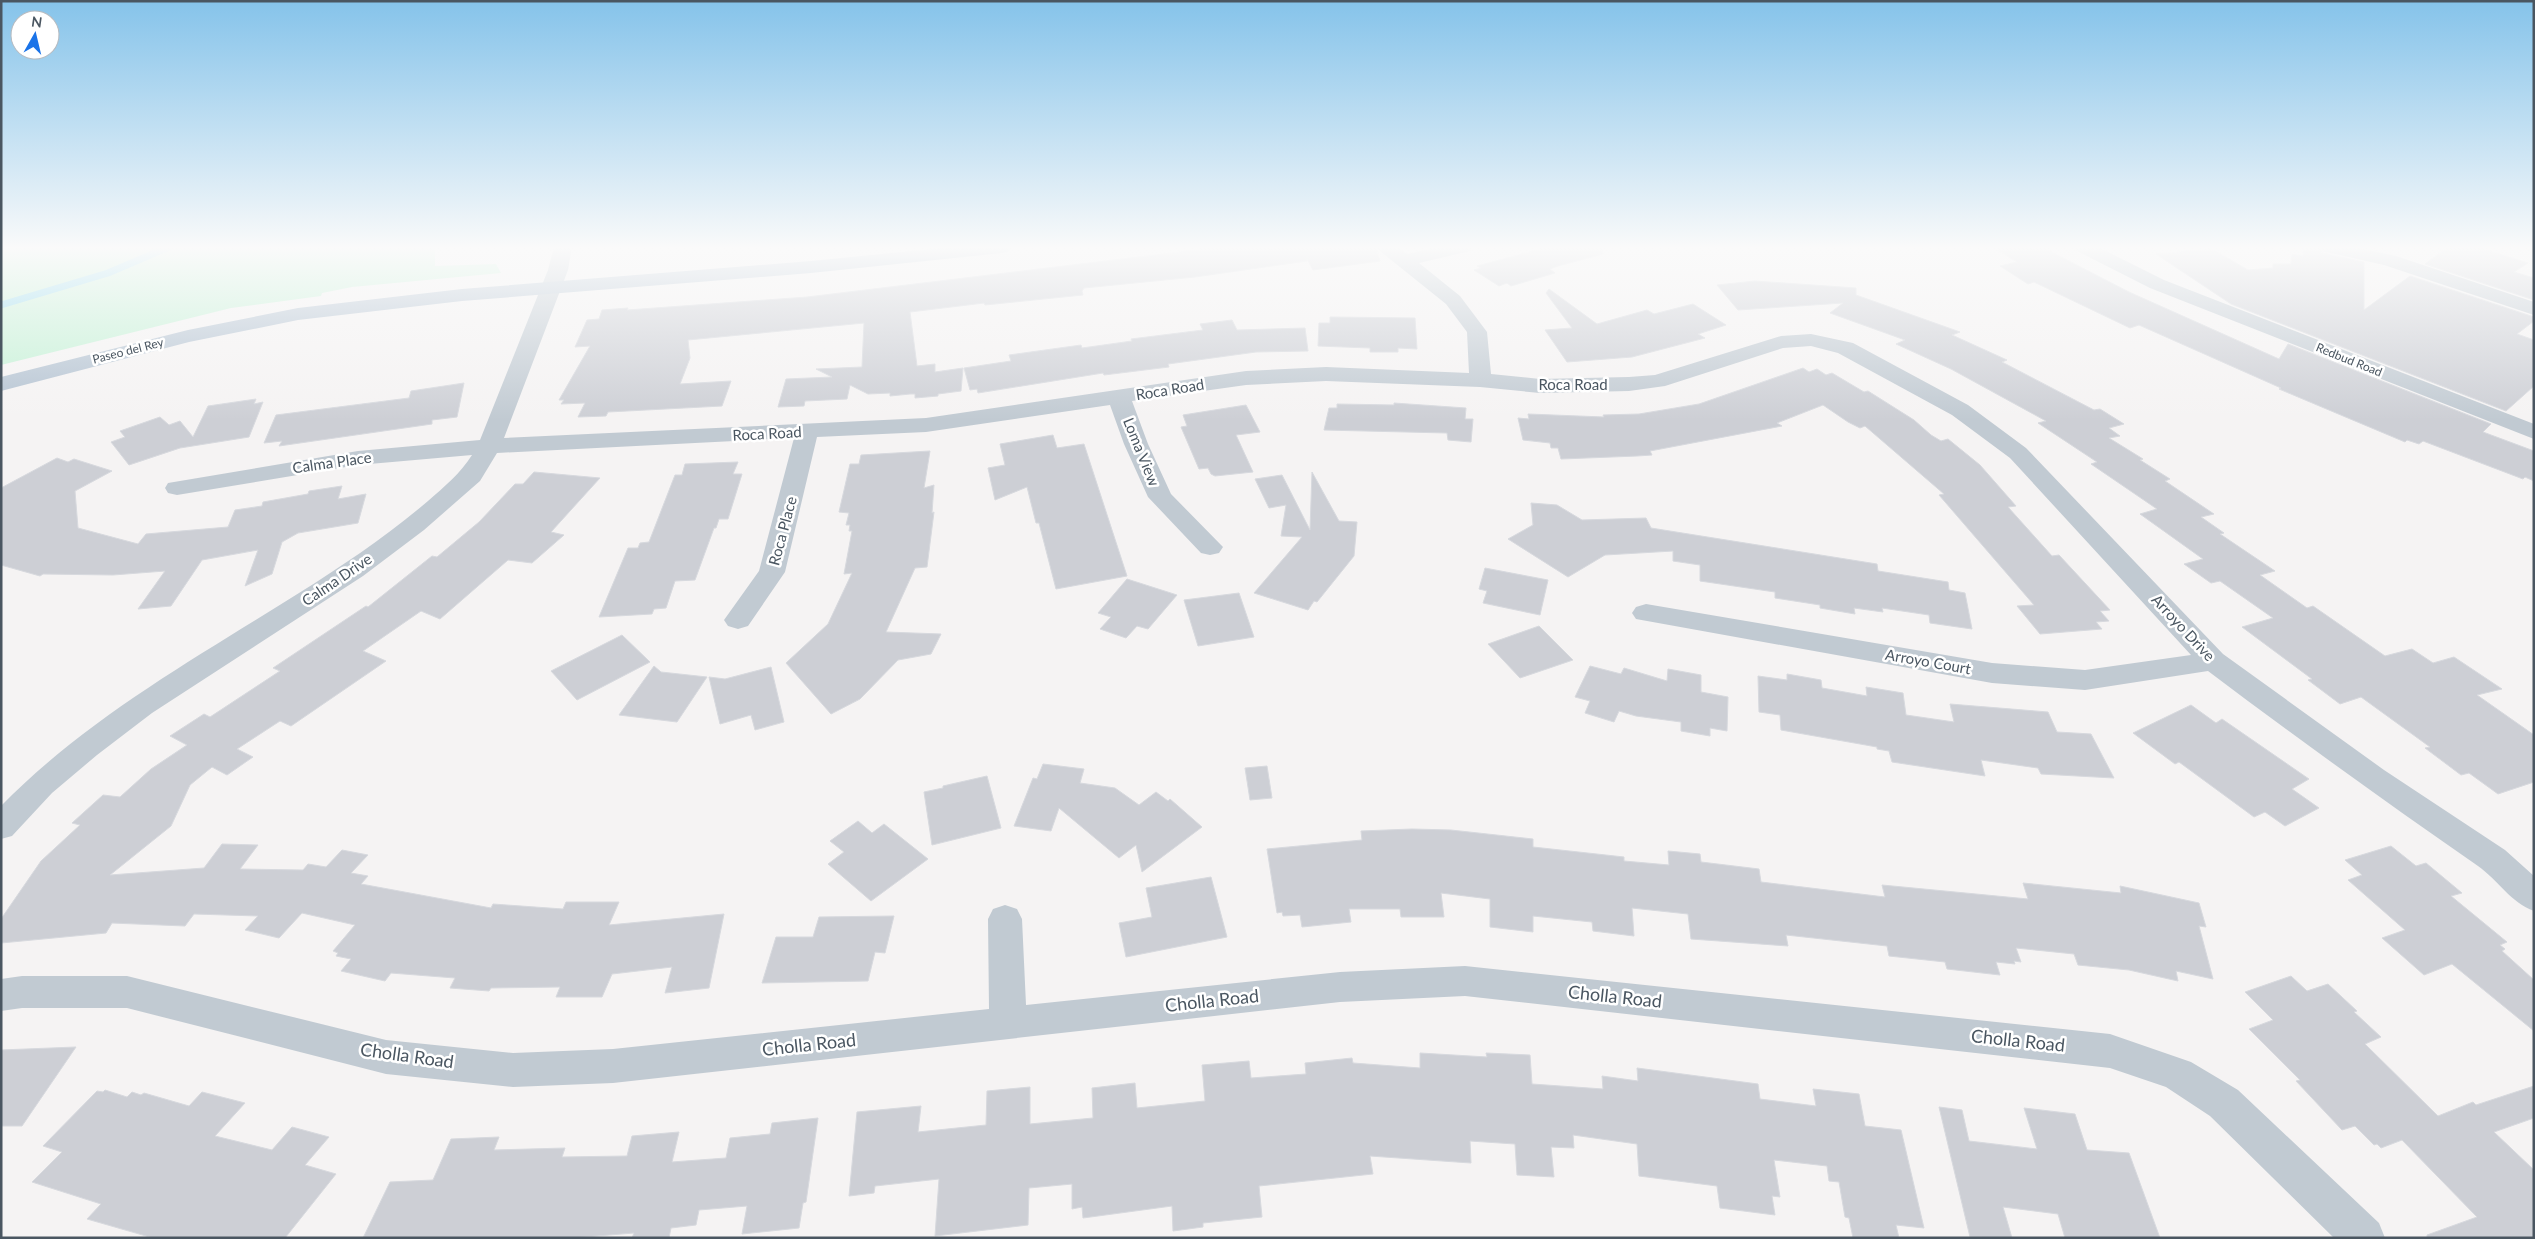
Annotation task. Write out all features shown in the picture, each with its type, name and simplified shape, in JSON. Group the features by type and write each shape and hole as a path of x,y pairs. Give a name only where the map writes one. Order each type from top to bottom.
{"main road":[{"name":"Paseo del Rey","path":"1,384 188,336 298,314 377,305"}],"street":[{"name":"Calma Drive","path":"1,827 41,785 86,746 142,706 354,570 415,525 471,476 489,446 545,305"},
{"path":"1456,305 1476,332 1480,380"},
{"name":"Redbud Road","path":"2210,305 2534,432"},
{"path":"2522,305 2534,309"},
{"name":"Roca Road","path":"489,446 926,425 1246,378 1326,374 1480,380 1571,387 1629,384 1657,381 1781,342 1811,340 1845,348"},
{"name":"Arroyo Drive","path":"1845,348 1960,410 2018,453 2212,662 2374,778 2493,859 2534,897"},
{"name":"Loma View","path":"1119,397 1136,444 1160,497 1210,547"},
{"name":"Roca Place","path":"738,620 772,572 808,432"},
{"name":"Calma Place","path":"177,488 358,458 489,446"},
{"name":"Arroyo Court","path":"1646,613 1992,673 2085,680 2212,662"},
{"path":"1005,920 1008,1024"},
{"name":"Cholla Road","path":"1,995 22,992 126,992 386,1057 513,1070 613,1066 1340,987 1465,981 2110,1051 2178,1074 2224,1103 2364,1238"}],"green space":[{"path":"1,305 255,305 231,308 1,365"}],"building":[{"path":"699,305 969,305 910,312 917,366 935,364 935,372 963,368 961,391 915,398 915,394 890,396 890,393 868,394 850,385 847,399 805,401 804,406 778,407 786,379 832,377 816,369 862,367 864,323 688,340 690,358 680,384 731,381 722,406 608,412 606,416 578,417 585,403 561,404 564,400 559,400 590,346 575,347 587,320 599,319 602,310 628,308 627,310"},
{"path":"1555,305 1571,305 1597,324 1647,310 1654,314 1694,305 1726,325 1698,334 1705,338 1632,357 1567,362 1545,330 1572,328"},
{"path":"1734,305 1816,305 1738,310"},
{"path":"1841,305 1884,305 1960,332 1952,335 2007,360 2002,362 2094,410 2100,409 2124,424 2109,428 2120,436 2109,438 2143,459 2140,460 2170,479 2165,481 2214,514 2201,517 2224,533 2220,534 2275,571 2260,575 2307,608 2313,606 2385,656 2412,649 2433,663 2454,657 2502,689 2477,695 2534,735 2534,782 2498,794 2469,773 2461,775 2425,748 2430,747 2361,697 2340,704 2308,680 2312,679 2242,627 2273,618 2220,581 2211,583 2184,564 2203,559 2140,514 2157,509 2091,464 2097,462 2038,423 2046,421 1951,369 1896,344 1905,340 1830,313"},
{"path":"2082,305 2158,305 2279,359 2288,344 2491,424 2483,432 2534,451 2534,481 2525,477 2523,479 2423,441 2419,444 2407,440 2405,442 2279,389 2281,388 2139,325 2130,328"},
{"path":"2233,305 2364,305 2364,310 2371,305 2497,305 2534,317 2534,321 2517,334 2534,340 2534,386 2506,411"},
{"path":"1330,317 1415,318 1417,349 1398,348 1398,352 1370,352 1370,348 1318,346 1319,323 1330,323"},
{"path":"1232,320 1237,330 1305,328 1308,351 1256,352 1168,364 1169,367 1104,375 1103,373 978,393 977,389 970,390 964,368 1011,361 1009,355 1081,345 1082,348 1132,341 1131,339 1203,330 1200,324"},
{"path":"1803,368 1809,372 1817,369 1826,375 1832,373 1864,392 1868,391 1914,420 1941,441 1948,439 1980,465 2016,506 2008,507 2052,556 2059,555 2110,610 2100,611 2109,621 2096,622 2102,629 2040,634 2017,606 2034,605 1939,495 1944,494 1865,426 1860,428 1848,422 1823,405 1777,423 1782,426 1650,451 1652,455 1637,456 1561,459 1558,448 1551,448 1550,443 1523,440 1518,418 1529,419 1528,414 1604,417 1603,415 1639,414 1699,404"},
{"path":"464,383 457,417 432,420 432,424 279,446 282,441 264,443 276,415 409,398 411,391"},
{"path":"256,399 254,404 263,402 249,437 180,448 129,465 111,442 125,437 120,431 160,417 169,425 180,421 193,437 208,406"},
{"path":"1394,403 1466,408 1465,419 1473,419 1471,442 1448,440 1447,433 1324,430 1329,408 1337,408 1337,404 1394,405"},
{"path":"1246,405 1260,432 1236,435 1253,472 1215,476 1211,474 1208,468 1199,469 1181,427 1187,426 1183,415"},
{"path":"1053,435 1057,448 1084,444 1127,576 1056,589 1039,523 1036,523 1027,487 995,500 988,468 1005,465 1000,444"},
{"path":"930,451 924,488 934,485 932,513 934,512 927,567 915,568 886,632 941,634 931,654 898,660 860,699 831,714 786,663 828,624 852,573 844,574 852,531 849,531 850,525 846,525 849,513 839,512 850,464 859,464 861,455"},
{"path":"57,458 68,462 74,459 112,471 75,491 78,528 138,544 146,534 228,527 235,510 262,506 263,502 308,494 309,491 342,486 338,499 366,494 358,523 298,533 282,542 272,574 245,586 258,550 202,560 171,606 138,609 165,571 113,575 43,574 40,576 1,565 1,488"},
{"path":"738,462 733,474 742,474 728,519 719,519 716,528 714,528 695,580 675,581 666,608 654,609 652,614 599,617 628,548 638,548 640,543 649,542 675,475 682,475 685,464"},
{"path":"534,472 600,478 551,532 564,535 532,563 508,560 440,619 421,611 363,651 386,661 291,726 280,721 237,749 253,757 227,775 212,767 190,785 171,826 110,875 204,868 222,844 258,845 240,869 303,870 308,864 326,867 342,850 368,855 351,873 368,876 361,884 491,908 493,904 563,909 566,902 619,902 609,925 724,914 709,988 665,993 672,967 612,974 602,997 556,997 560,987 491,988 489,991 450,988 455,978 391,973 385,981 341,971 351,959 336,956 338,953 333,951 355,925 302,913 279,938 245,930 258,916 194,914 185,926 112,923 106,933 1,943 1,919 41,861 80,825 72,823 103,795 120,797 151,769 187,745 170,736 204,714 210,717 280,671 273,668 366,606 368,607 432,556 437,557 479,522 515,484 523,484"},
{"path":"1312,472 1339,521 1357,522 1354,556 1317,602 1314,601 1308,610 1254,593 1302,537 1281,536 1286,505 1269,508 1255,479 1282,475 1310,530"},
{"path":"1531,503 1557,505 1582,520 1646,518 1651,528 1877,564 1878,571 1948,582 1949,590 1965,593 1972,629 1930,623 1929,615 1882,608 1883,612 1854,608 1855,614 1820,608 1820,605 1775,598 1775,592 1700,581 1700,565 1673,561 1673,551 1605,555 1568,577 1508,539 1533,525"},
{"path":"1485,568 1548,580 1540,615 1483,603 1487,591 1479,589"},
{"path":"1127,579 1177,595 1148,629 1137,626 1126,638 1100,629 1111,617 1098,613"},
{"path":"1239,593 1254,637 1198,646 1184,600"},
{"path":"1539,626 1573,660 1520,678 1488,644"},
{"path":"622,635 650,662 577,700 551,671"},
{"path":"654,666 661,672 707,677 677,722 619,715"},
{"path":"1590,666 1621,674 1624,668 1667,681 1668,669 1701,675 1701,692 1728,697 1727,731 1710,728 1710,736 1681,731 1681,722 1636,716 1619,711 1614,722 1585,713 1590,701 1575,697"},
{"path":"771,667 784,722 755,730 751,715 720,724 709,677 725,679"},
{"path":"1787,674 1821,680 1822,688 1867,696 1866,687 1903,693 1906,715 1954,722 1950,704 2048,712 2057,732 2091,734 2114,778 2041,774 2038,768 1981,760 1985,776 1892,762 1889,751 1877,749 1877,747 1781,730 1780,715 1759,712 1758,676 1787,680"},
{"path":"2191,705 2216,723 2222,719 2309,779 2292,789 2319,808 2285,826 2265,812 2254,817 2179,762 2175,764 2133,733"},
{"path":"1043,764 1084,769 1080,783 1115,788 1139,805 1156,792 1168,801 1170,799 1202,827 1142,872 1136,845 1119,858 1059,808 1051,831 1014,826 1033,778 1037,779"},
{"path":"1267,766 1272,798 1250,800 1245,768"},
{"path":"987,776 1001,828 932,845 924,792"},
{"path":"858,821 872,833 884,824 928,859 871,901 828,864 844,852 830,841"},
{"path":"1451,830 1533,839 1533,847 1624,857 1624,861 1669,865 1668,851 1700,854 1701,862 1759,869 1761,882 1885,897 1882,885 2028,899 2023,883 2121,893 2120,886 2199,903 2206,927 2199,926 2213,979 2176,971 2178,981 2129,970 2078,965 2074,954 2016,948 2021,962 2014,961 2015,964 1996,962 2000,975 1947,969 1945,962 1889,956 1887,946 1786,935 1788,946 1691,939 1688,914 1632,908 1634,936 1593,931 1592,922 1533,916 1533,932 1490,927 1490,899 1441,893 1444,917 1401,917 1400,909 1349,909 1351,922 1302,927 1300,915 1283,916 1282,912 1277,913 1267,849 1362,840 1361,831"},
{"path":"2391,846 2416,866 2426,863 2462,893 2451,896 2507,942 2500,945 2505,949 2502,951 2534,980 2534,1031 2452,964 2424,975 2382,938 2405,930 2348,880 2362,875 2345,860"},
{"path":"1211,877 1227,937 1126,957 1119,923 1152,917 1146,888"},
{"path":"894,916 885,953 875,952 868,981 762,983 776,937 813,937 819,917"},
{"path":"2291,976 2307,991 2328,984 2357,1011 2354,1012 2381,1037 2365,1044 2438,1116 2473,1102 2476,1105 2534,1086 2534,1118 2494,1132 2534,1170 2534,1238 2427,1238 2427,1235 2477,1217 2402,1140 2381,1148 2377,1144 2374,1145 2355,1126 2342,1130 2296,1081 2300,1080 2249,1029 2273,1020 2245,992"},
{"path":"76,1047 22,1126 1,1126 1,1050"},
{"path":"1420,1053 1487,1057 1486,1053 1530,1055 1532,1084 1603,1089 1602,1076 1638,1081 1637,1068 1758,1084 1760,1099 1816,1106 1813,1089 1859,1094 1865,1126 1901,1130 1924,1228 1896,1225 1899,1238 1853,1238 1849,1218 1845,1217 1839,1182 1829,1181 1827,1166 1774,1160 1780,1197 1772,1196 1775,1215 1720,1208 1717,1186 1639,1176 1637,1144 1573,1135 1574,1148 1551,1147 1554,1177 1517,1175 1515,1144 1470,1141 1471,1163 1370,1156 1373,1174 1259,1186 1262,1217 1203,1223 1203,1227 1173,1231 1172,1206 1083,1218 1082,1207 1072,1209 1072,1184 1029,1188 1028,1225 935,1236 939,1179 875,1186 874,1193 849,1196 857,1112 921,1106 918,1132 986,1125 987,1091 1030,1087 1030,1124 1093,1118 1092,1088 1135,1083 1137,1108 1205,1101 1202,1065 1249,1061 1251,1078 1306,1074 1305,1063 1352,1058 1353,1063 1420,1068"},
{"path":"105,1090 127,1097 132,1092 141,1095 144,1093 189,1106 202,1092 245,1103 215,1136 272,1150 292,1127 329,1137 305,1165 336,1174 285,1238 153,1238 87,1219 101,1204 32,1182 62,1152 43,1146 97,1091 103,1092"},
{"path":"1939,1107 1962,1110 1969,1141 2037,1149 2024,1108 2075,1114 2087,1150 2129,1153 2160,1238 2065,1238 2058,1214 2003,1207 2012,1238 1970,1237"},
{"path":"818,1118 806,1202 803,1203 799,1228 742,1234 747,1206 699,1210 696,1225 671,1228 669,1238 632,1238 634,1233 572,1238 363,1238 390,1182 433,1180 451,1139 499,1137 494,1150 565,1148 562,1157 627,1156 632,1136 679,1132 672,1162 726,1158 730,1138 770,1134 772,1123"}]}
